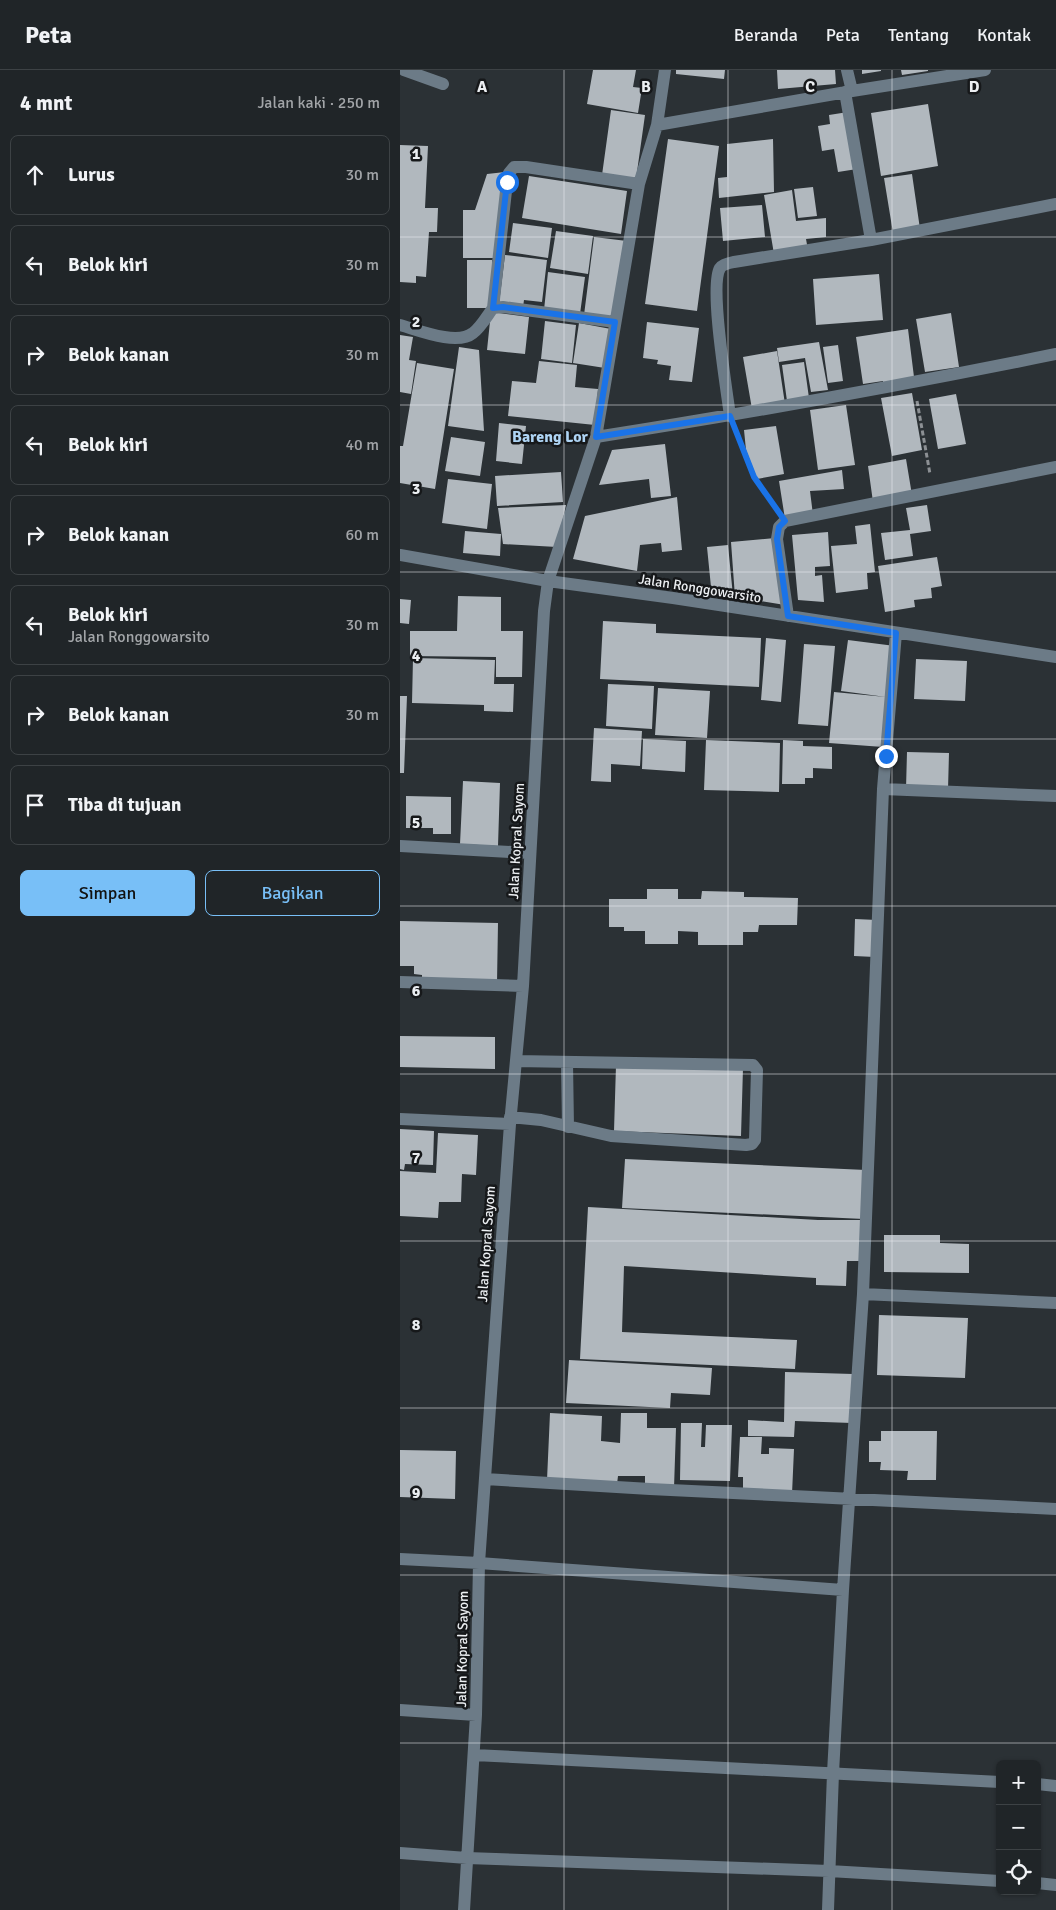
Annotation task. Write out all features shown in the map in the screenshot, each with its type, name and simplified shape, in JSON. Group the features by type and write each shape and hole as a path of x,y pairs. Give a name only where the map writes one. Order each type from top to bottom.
{"street":[{"path":"404,70 443,84"},
{"name":"Jalan Kopral Sayom","path":"464,1910 476,1714 479,1563 510,1120 523,986 542,635 548,582 596,437 639,184 657,125 665,70"},
{"path":"847,70 848,91 871,240"},
{"path":"657,125 848,91 985,70"},
{"path":"400,325 450,338 462,337 473,334 493,308 507,182 509,173 514,167 526,167 639,184"},
{"path":"730,416 716,287 720,268 724,264 871,240 1056,204"},
{"path":"493,308 503,307 615,322"},
{"path":"596,437 730,416 914,383 1056,354"},
{"path":"788,616 777,539 779,527 785,521 1056,467"},
{"name":"Jalan Ronggowarsito","path":"400,555 548,582 673,598 1056,657"},
{"path":"828,1910 833,1772 848,1499 863,1294 883,789 896,633"},
{"path":"883,789 1056,796"},
{"path":"400,846 530,853"},
{"path":"400,982 523,986"},
{"path":"400,1120 541,1120 611,1136 746,1145 752,1144 755,1140 757,1070 753,1065 516,1061"},
{"path":"567,1062 568,1127"},
{"path":"863,1294 1056,1303"},
{"path":"485,1479 1056,1509"},
{"path":"400,1559 479,1563 843,1590"},
{"path":"400,1710 476,1714"},
{"path":"474,1755 996,1782"},
{"path":"1041,1784 1056,1786"},
{"path":"400,1853 467,1858 829,1871 996,1882"},
{"path":"1041,1884 1056,1884"}],"path":[{"path":"914,383 933,492"},
{"path":"730,416 754,477 785,521"}],"building":[{"path":"593,70 636,70 633,87 642,88 638,113 587,104"},
{"path":"676,70 725,70 724,79 676,74"},
{"path":"777,70 835,70 836,84 778,89"},
{"path":"862,70 881,70 881,71 862,74"},
{"path":"901,70 928,70 928,71 902,75"},
{"path":"928,104 938,166 881,176 871,113"},
{"path":"611,110 645,115 636,179 602,175"},
{"path":"848,112 857,169 838,172 834,149 822,151 818,126 830,124 829,115"},
{"path":"668,139 719,146 697,311 645,304"},
{"path":"773,139 774,192 719,198 718,178 727,177 727,144"},
{"path":"400,145 428,146 425,208 438,208 437,232 429,232 426,277 416,276 416,283 400,282"},
{"path":"505,172 497,258 463,258 463,210 475,210 487,174"},
{"path":"912,174 920,229 893,233 884,178"},
{"path":"529,176 627,191 621,234 522,218"},
{"path":"813,187 817,216 798,218 794,189"},
{"path":"792,190 796,221 826,218 826,237 806,239 808,250 774,254 764,195"},
{"path":"762,205 765,237 723,241 720,208"},
{"path":"513,223 552,228 548,258 509,252"},
{"path":"556,231 593,236 588,274 550,268"},
{"path":"594,237 627,241 613,318 584,315"},
{"path":"505,255 547,260 542,302 524,300 523,307 499,304"},
{"path":"467,260 492,260 492,308 467,308"},
{"path":"548,272 585,277 580,314 544,310"},
{"path":"879,274 883,320 816,325 813,279"},
{"path":"491,312 529,317 525,354 487,350"},
{"path":"951,313 959,367 925,372 916,319"},
{"path":"545,321 576,325 572,363 541,359"},
{"path":"647,322 699,328 692,382 669,380 671,366 657,364 658,360 643,358"},
{"path":"579,323 611,329 605,368 573,363"},
{"path":"908,329 914,377 883,386 883,381 863,384 856,337"},
{"path":"400,335 413,337 409,360 416,361 411,394 400,392"},
{"path":"819,342 828,390 811,392 805,358 779,362 777,348"},
{"path":"838,345 843,381 828,383 823,347"},
{"path":"459,347 479,350 484,431 448,426"},
{"path":"777,351 785,404 752,409 743,357"},
{"path":"539,361 577,365 575,387 598,389 595,425 508,416 512,381 536,383"},
{"path":"804,362 809,398 787,401 782,365"},
{"path":"417,363 454,369 435,489 400,483 400,446 403,446"},
{"path":"912,393 922,450 892,456 881,398"},
{"path":"956,394 966,444 938,449 929,399"},
{"path":"846,405 855,465 818,470 810,410"},
{"path":"499,423 526,426 522,464 496,461"},
{"path":"776,426 784,474 757,479 746,450 744,430"},
{"path":"451,437 485,442 480,476 445,471"},
{"path":"665,444 671,496 651,498 649,479 599,485 612,450"},
{"path":"906,459 912,495 873,502 868,466"},
{"path":"842,470 844,489 810,491 813,515 785,519 779,481"},
{"path":"561,472 563,502 497,506 495,476"},
{"path":"448,479 492,484 487,529 442,523"},
{"path":"677,497 682,550 662,552 661,543 640,545 637,571 573,559 585,516"},
{"path":"566,505 557,547 503,544 498,508"},
{"path":"927,505 931,531 910,534 913,556 885,560 881,533 910,530 906,508"},
{"path":"870,524 875,572 867,573 868,589 836,593 831,546 857,544 855,526"},
{"path":"465,531 501,534 500,556 463,553"},
{"path":"828,532 830,566 815,567 815,576 822,575 824,602 798,600 792,535"},
{"path":"775,538 785,605 735,597 731,542"},
{"path":"728,545 733,596 712,597 707,547"},
{"path":"937,557 942,586 931,588 932,598 914,600 915,607 885,612 878,566"},
{"path":"458,596 501,597 501,631 523,631 522,677 496,677 496,657 410,656 410,631 457,631"},
{"path":"400,599 411,600 409,624 400,623"},
{"path":"603,621 656,624 656,633 761,638 759,687 600,679"},
{"path":"766,638 786,640 781,702 761,700"},
{"path":"848,640 895,646 883,747 829,743 834,692 886,697 841,691"},
{"path":"804,644 835,646 828,726 798,724"},
{"path":"413,658 495,660 494,684 514,684 513,712 484,711 484,705 412,703"},
{"path":"916,659 967,661 965,701 914,699"},
{"path":"608,684 654,686 652,729 606,726"},
{"path":"658,688 710,691 707,738 655,735"},
{"path":"400,696 407,696 404,773 400,773"},
{"path":"594,728 642,731 640,766 611,764 611,782 591,781"},
{"path":"643,739 686,741 685,772 642,769"},
{"path":"706,740 780,743 779,792 704,790"},
{"path":"783,740 803,741 803,746 832,747 832,769 813,768 813,778 805,778 805,784 782,784"},
{"path":"907,752 949,753 948,790 906,789"},
{"path":"463,781 500,783 498,846 460,844"},
{"path":"406,796 451,797 451,834 433,834 433,828 406,828"},
{"path":"647,889 678,889 678,899 701,899 702,891 744,892 744,897 798,898 797,925 759,925 758,932 743,932 743,945 698,945 698,932 678,931 678,944 645,944 645,931 624,931 624,927 609,927 609,899 647,899"},
{"path":"855,919 877,920 875,957 854,956"},
{"path":"400,921 498,923 497,983 422,981 422,975 414,974 414,966 400,966"},
{"path":"400,1036 495,1037 495,1069 400,1067"},
{"path":"616,1065 743,1068 741,1136 614,1131"},
{"path":"400,1129 434,1131 433,1165 405,1164 404,1170 400,1169"},
{"path":"438,1133 478,1135 476,1175 462,1174 461,1202 439,1202 438,1218 400,1216 400,1171 436,1173"},
{"path":"625,1159 866,1170 864,1219 622,1208"},
{"path":"588,1207 818,1220 864,1220 863,1261 847,1261 846,1286 816,1285 816,1278 624,1266 622,1332 797,1340 795,1369 580,1359"},
{"path":"884,1235 940,1235 940,1243 969,1244 969,1273 884,1272"},
{"path":"879,1315 968,1318 965,1378 877,1375"},
{"path":"569,1360 712,1368 710,1395 671,1393 670,1408 566,1403"},
{"path":"785,1372 853,1374 852,1423 795,1421 794,1437 748,1436 748,1420 784,1422"},
{"path":"550,1413 602,1416 601,1441 620,1443 621,1413 647,1413 647,1428 676,1428 674,1488 645,1487 645,1476 618,1476 617,1484 547,1480"},
{"path":"681,1423 702,1423 701,1447 705,1447 706,1425 732,1425 730,1481 680,1480"},
{"path":"881,1431 937,1431 936,1480 907,1480 908,1471 880,1470 881,1462 869,1462 869,1441 881,1441"},
{"path":"740,1437 762,1437 761,1454 769,1454 769,1448 794,1449 792,1494 743,1492 743,1477 738,1477"},
{"path":"400,1450 456,1451 455,1499 400,1497"}],"district":[{"name":"Bareng Lor","path":"550,436"}],"route":[{"path":"507,182 493,308 503,307 615,322 596,437 730,416 754,477 785,521 779,527 777,539 788,616 896,633 886,756"}]}
